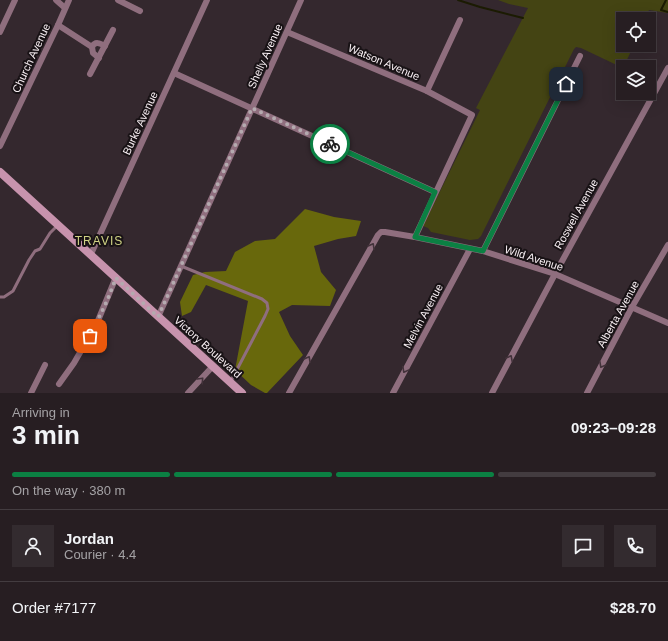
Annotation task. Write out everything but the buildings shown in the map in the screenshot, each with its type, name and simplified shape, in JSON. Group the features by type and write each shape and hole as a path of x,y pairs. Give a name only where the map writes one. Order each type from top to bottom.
{"main road":[{"name":"Victory Boulevard","path":"0,172 242,393"}],"street":[{"path":"0,32 15,0"},
{"path":"56,0 66,8"},
{"name":"Church Avenue","path":"0,146 69,0"},
{"path":"118,0 140,11"},
{"name":"Burke Avenue","path":"91,254 207,0"},
{"name":"Shelly Avenue","path":"158,317 301,0"},
{"path":"427,91 460,20"},
{"path":"58,25 92,46"},
{"path":"90,74 114,30"},
{"name":"Watson Avenue","path":"287,32 427,91 472,115 435,192"},
{"path":"92,46 99,43 105,46"},
{"path":"92,46 93,53 99,58"},
{"path":"483,251 580,56"},
{"name":"Roswell Avenue","path":"492,393 555,274 668,68"},
{"path":"174,73 435,192 415,237"},
{"path":"662,79 668,82"},
{"name":"Wild Avenue","path":"289,393 381,232 415,237 483,251 555,274 668,323"},
{"name":"Alberta Avenue","path":"587,393 632,307 668,245"},
{"name":"Melvin Avenue","path":"393,393 470,249"},
{"path":"59,384 74,363 94,329 116,278"},
{"path":"31,393 45,365"},
{"path":"188,393 213,366"}],"lane":[{"path":"0,297 4,297 13,292 35,251 40,248 50,233 58,225"},
{"path":"181,266 262,299 267,303 268,309 265,316 231,383"}],"shaded area":[{"path":"498,0 668,0 668,13 649,10 648,12 616,12 616,52 631,52 627,60 616,60 616,65 576,47 481,236 478,239 470,240 431,232 428,228 423,226 480,110 476,108 528,8"},
{"path":"305,209 334,217 361,221 356,236 338,239 314,246 321,272 336,290 330,306 292,305 279,312 290,336 303,355 267,393 265,393 251,385 235,370 248,301 206,285 191,312 182,316 180,302 193,275 205,272 226,271 235,252 255,241 275,239"}],"waterway":[{"path":"458,0 523,18"},
{"path":"666,0 661,10 668,12"}],"way so far":[{"path":"90,336 116,278 158,317 252,108 330,144"}],"district":[{"name":"TRAVIS","path":"99,241"}],"route":[{"path":"330,144 435,192 415,237 483,251 566,84"}]}
